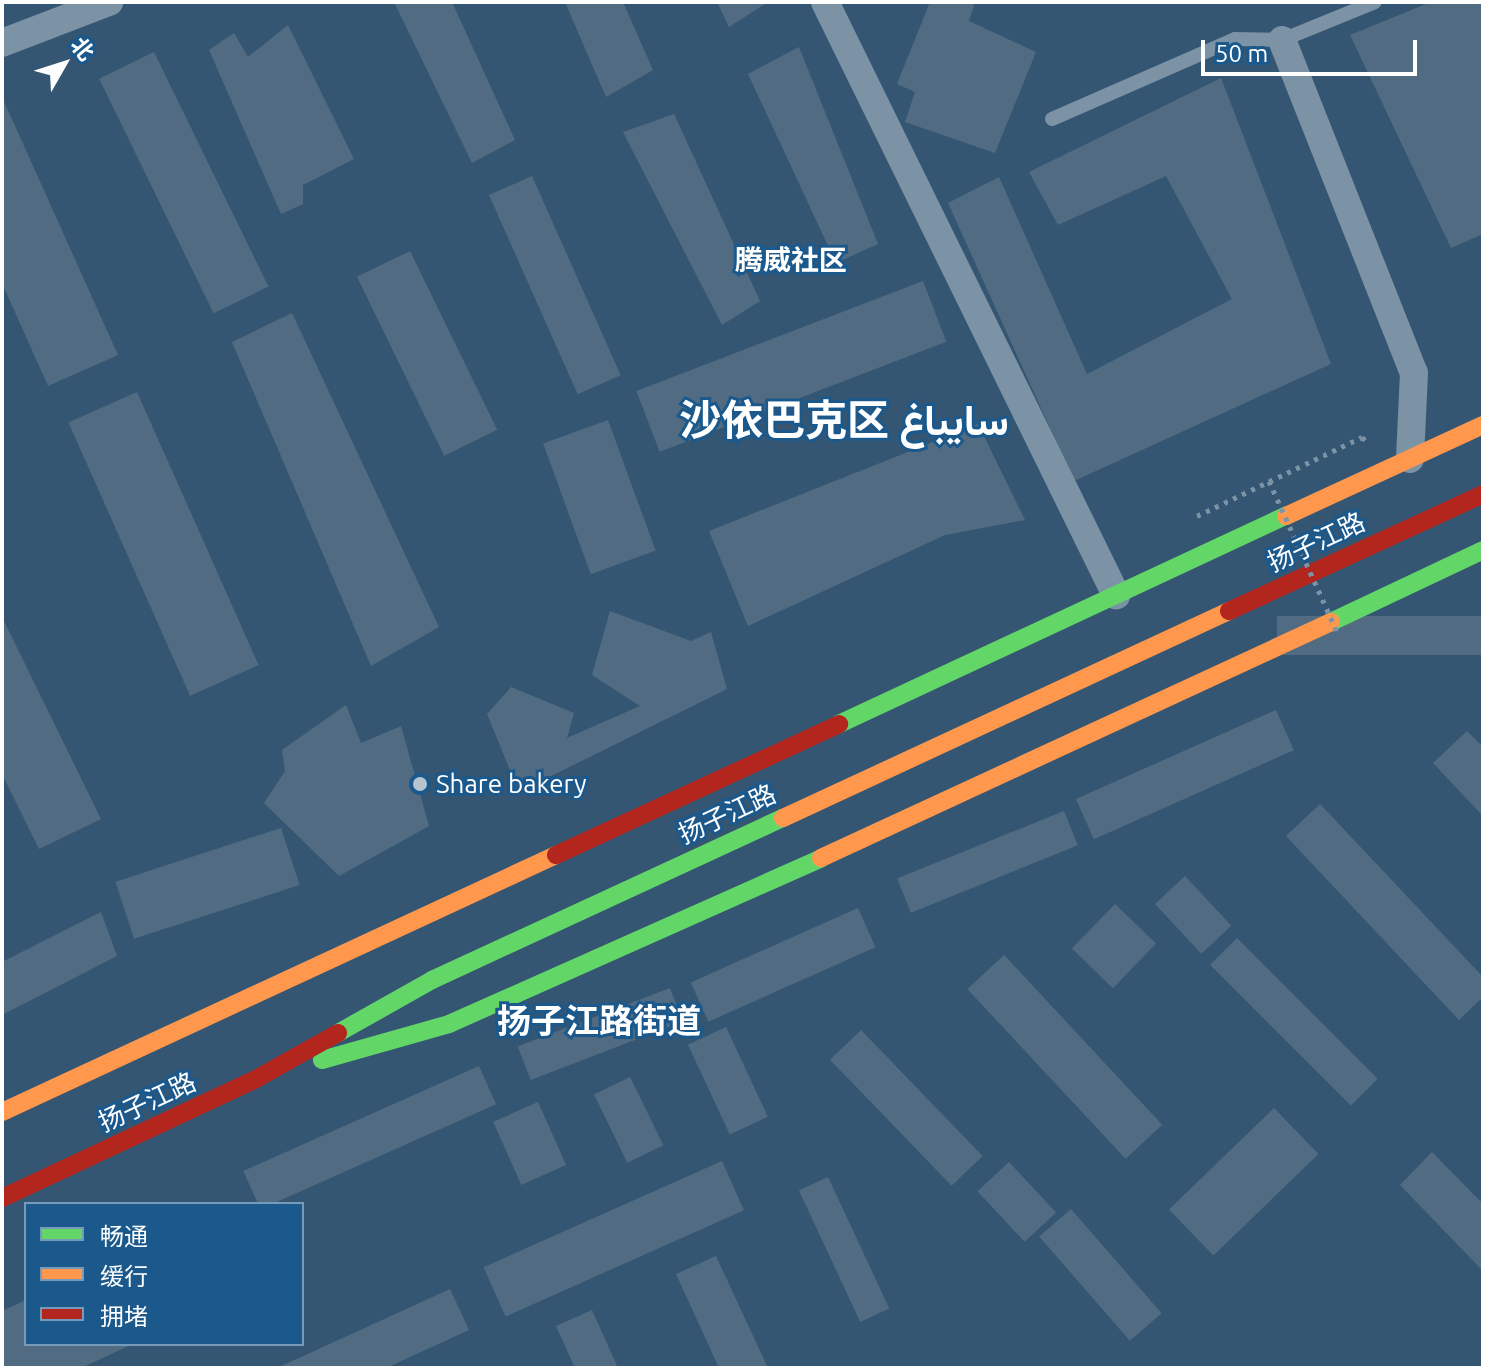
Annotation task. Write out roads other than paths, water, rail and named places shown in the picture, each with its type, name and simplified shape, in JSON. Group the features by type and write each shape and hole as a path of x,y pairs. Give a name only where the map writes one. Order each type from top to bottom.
{"main road":[{"name":"扬子江路","path":"2,1112 1483,425"},
{"name":"扬子江路","path":"2,1198 256,1079 432,980 1483,494"},
{"path":"256,1079 449,1024 1055,753 1483,550"}],"street":[{"path":"2,43 109,2"},
{"path":"825,2 1116,595"},
{"path":"1282,40 1414,373 1410,459"}],"lane":[{"path":"1052,119 1235,39 1282,40 1375,2"}],"place":[{"name":"Share bakery","path":"420,784"}],"district":[{"name":"腾威社区","path":"791,260"},
{"name":"沙依巴克区 سايباغ","path":"844,420"},
{"name":"扬子江路街道","path":"599,1021"}]}
